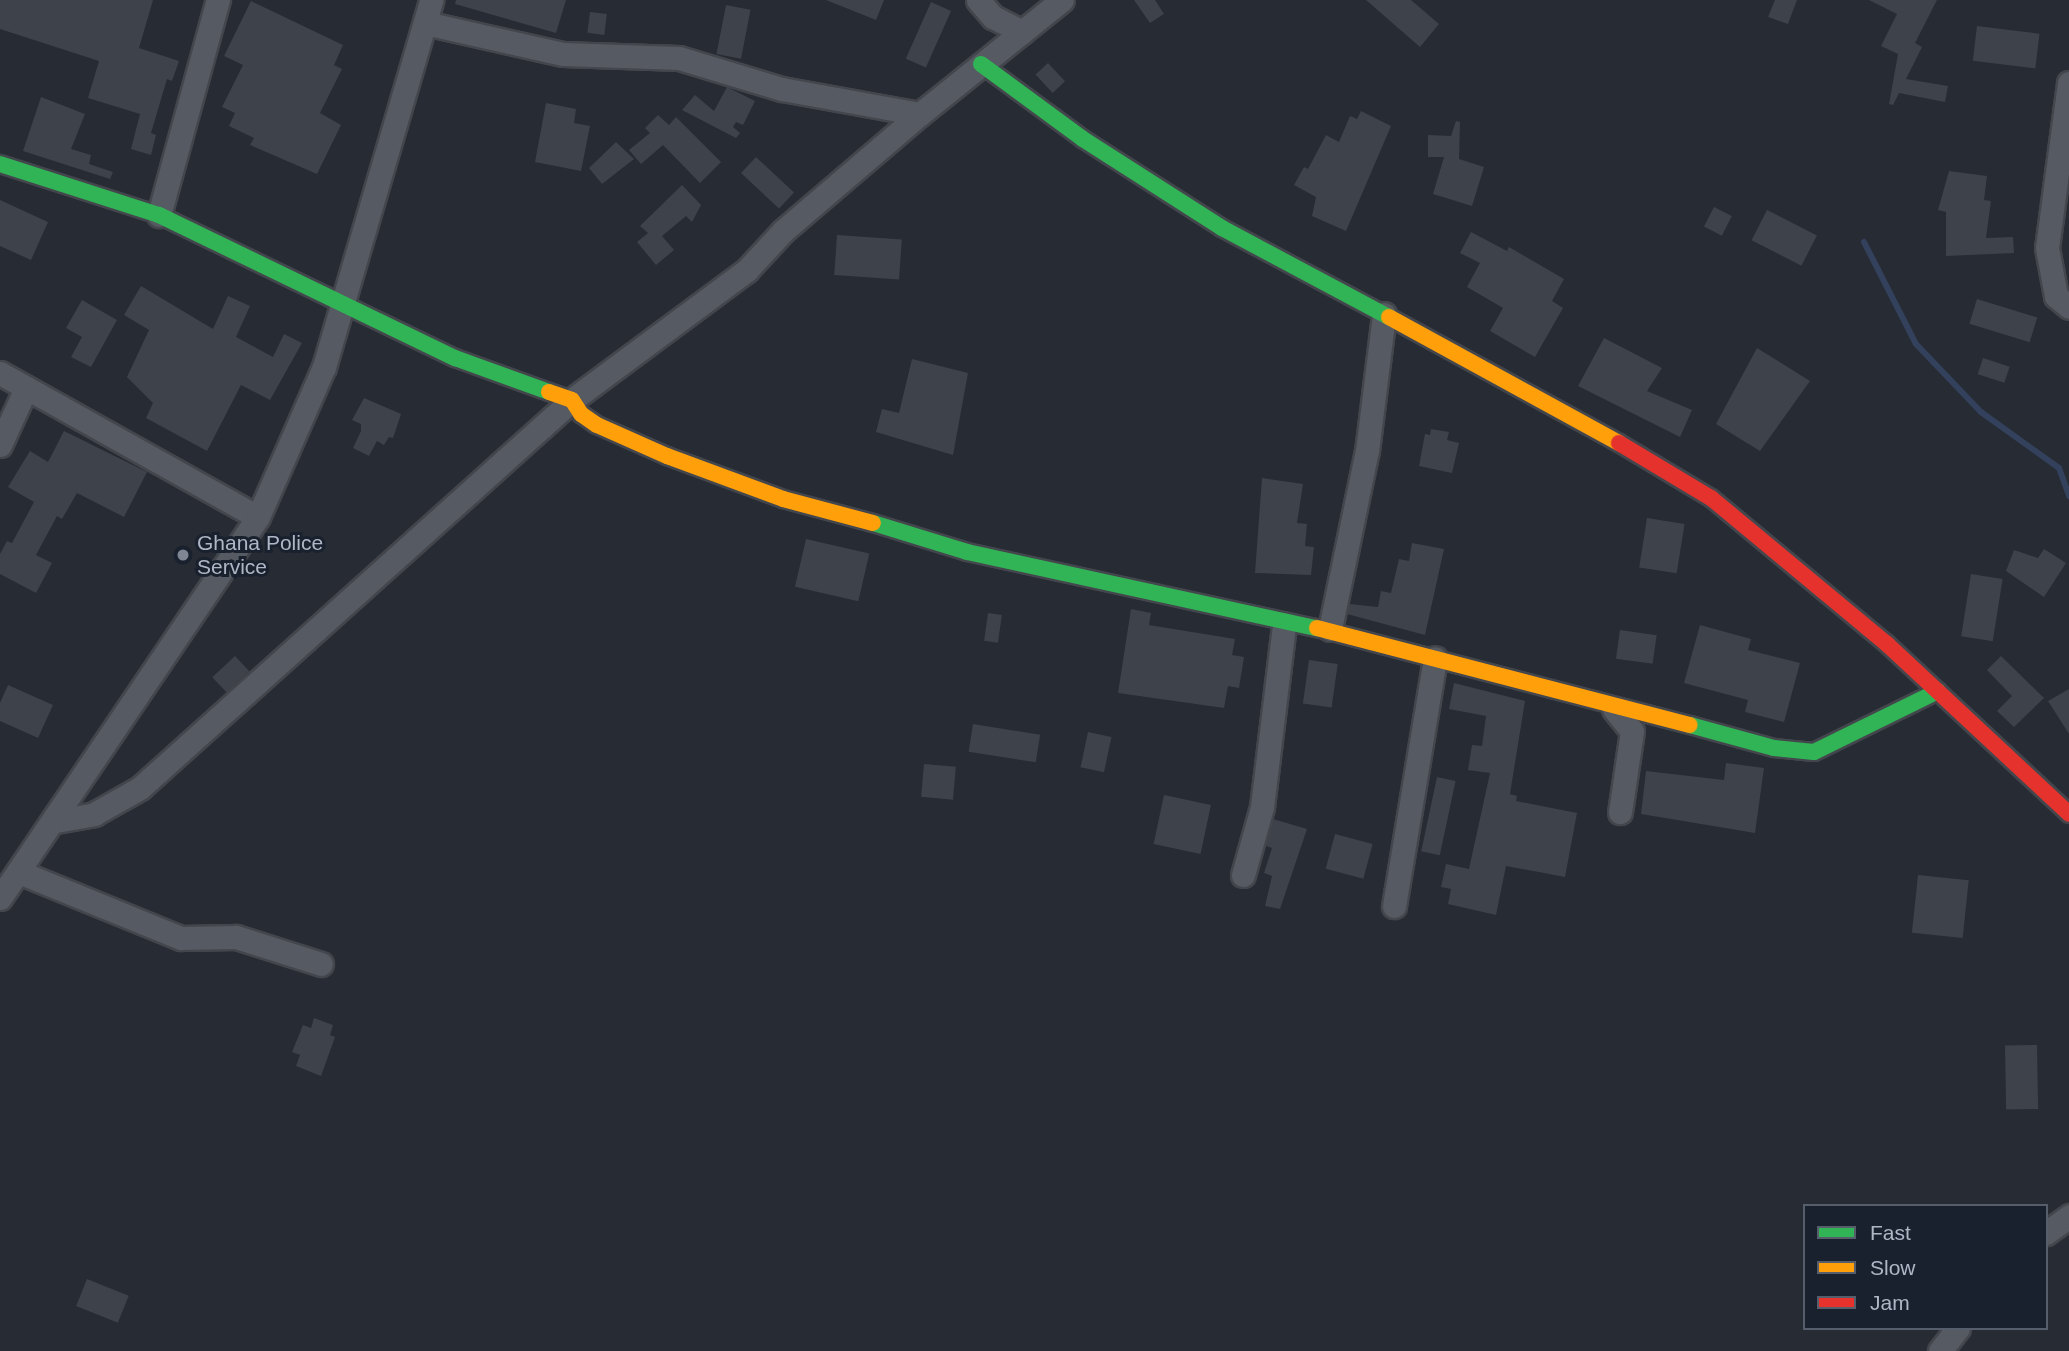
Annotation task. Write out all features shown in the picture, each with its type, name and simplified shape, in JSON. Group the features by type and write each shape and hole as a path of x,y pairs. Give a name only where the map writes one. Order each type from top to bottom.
{"street":[{"path":"159,215 218,0"},
{"path":"0,897 56,821 258,517 324,367 431,0"},
{"path":"978,0 993,17 1022,32"},
{"path":"56,821 94,814 140,788 572,400 746,271 783,231 919,114 1062,0"},
{"path":"425,23 563,54 679,58 782,89 919,114"},
{"path":"981,64 1083,139 1222,228 1563,410 1712,498 1938,691 2069,814"},
{"path":"2069,83 2048,248 2056,296 2069,307"},
{"path":"0,164 159,215 343,307 455,358 572,400 581,414 597,425 783,499 820,506 967,552 1284,624 1330,629 1614,709 1774,748 1814,752 1938,691"},
{"path":"1330,629 1367,451 1384,314"},
{"path":"0,373 258,517"},
{"path":"0,445 26,388"},
{"path":"1243,875 1262,807 1284,624"},
{"path":"1394,906 1435,658"},
{"path":"1614,709 1632,731 1620,812"},
{"path":"19,872 181,938 236,937 321,964"},
{"path":"2048,1232 2068,1218"},
{"path":"1940,1351 1956,1330"}],"building":[{"path":"0,0 153,0 139,48 179,61 172,81 167,79 151,133 156,135 151,155 131,149 140,114 88,98 99,61 0,29"},
{"path":"456,0 566,0 556,33 455,4"},
{"path":"826,0 884,0 876,20"},
{"path":"1134,0 1155,0 1164,14 1150,23"},
{"path":"1366,0 1411,0 1439,24 1420,47"},
{"path":"1775,0 1797,0 1788,24 1768,17"},
{"path":"1869,0 1937,0 1915,43 1922,47 1906,79 1948,86 1945,102 1899,93 1893,105 1889,104 1898,54 1881,46 1897,14"},
{"path":"251,1 343,45 334,65 342,69 320,113 341,125 317,174 250,145 254,138 229,126 235,113 222,107 243,65 224,56"},
{"path":"931,2 951,11 926,68 906,59"},
{"path":"726,5 751,10 741,59 716,54"},
{"path":"590,12 607,14 604,35 587,33"},
{"path":"1977,26 2040,34 2035,68 1973,61"},
{"path":"1048,63 1065,81 1053,93 1036,75"},
{"path":"727,87 755,101 743,125 736,122 733,127 740,133 736,138 682,110 695,95 714,111"},
{"path":"41,97 85,114 71,149 91,155 89,164 113,172 110,179 23,151"},
{"path":"546,103 576,109 574,123 590,126 581,171 535,162"},
{"path":"1361,111 1391,126 1346,231 1312,216 1316,197 1294,185 1304,167 1308,169 1326,135 1339,142 1350,116 1357,119"},
{"path":"658,115 669,125 676,117 721,162 700,183 663,145 641,164 629,150 650,133 645,128"},
{"path":"1456,121 1460,122 1459,159 1484,167 1472,206 1433,194 1444,157 1428,157 1428,135 1451,136"},
{"path":"616,142 634,159 602,184 589,168"},
{"path":"756,157 794,192 779,209 741,173"},
{"path":"1949,171 1987,176 1984,200 1991,201 1986,238 2013,237 2014,253 1946,256 1946,212 1938,210"},
{"path":"682,185 701,205 692,222 686,216 662,236 674,250 656,265 637,242 648,233 640,226"},
{"path":"0,200 48,222 31,260 0,246"},
{"path":"1714,207 1732,216 1722,236 1704,227"},
{"path":"1767,210 1817,235 1801,266 1752,240"},
{"path":"1471,232 1507,251 1509,247 1564,279 1552,301 1563,308 1535,357 1490,331 1503,308 1467,287 1480,263 1460,253"},
{"path":"837,235 902,240 899,279 834,275"},
{"path":"141,286 213,329 228,296 250,306 236,337 273,357 284,334 302,343 270,400 241,385 207,451 146,418 153,403 127,377 149,330 124,315"},
{"path":"1977,299 2037,317 2030,342 1969,324"},
{"path":"82,300 117,320 91,367 71,357 82,337 66,328"},
{"path":"1604,338 1662,368 1647,391 1692,410 1680,437 1578,386"},
{"path":"1757,348 1810,381 1760,451 1716,424"},
{"path":"1983,358 2010,367 2004,383 1978,374"},
{"path":"912,359 968,373 953,455 876,432 882,409 899,413"},
{"path":"364,398 401,414 393,438 389,437 384,445 377,441 369,456 353,448 361,431 361,424 352,420"},
{"path":"1431,429 1449,432 1447,440 1459,443 1452,473 1419,466 1425,434 1430,435"},
{"path":"64,431 147,472 124,517 77,493 62,519 57,516 36,555 52,563 36,593 0,574 0,554 7,541 12,543 34,502 8,487 30,451 48,462"},
{"path":"1262,478 1303,484 1297,523 1307,524 1305,546 1314,547 1311,575 1255,573"},
{"path":"1647,518 1685,524 1677,573 1639,567"},
{"path":"806,539 869,554 858,601 795,587"},
{"path":"1412,543 1444,549 1425,635 1347,614 1350,604 1378,607 1381,591 1391,593 1399,559 1409,561"},
{"path":"2044,549 2066,563 2044,597 2006,571 2014,550 2038,558"},
{"path":"1971,574 2003,579 1993,641 1961,636"},
{"path":"1131,609 1151,613 1149,625 1235,639 1232,655 1244,657 1239,688 1228,686 1224,708 1118,693"},
{"path":"988,613 1002,615 998,643 984,641"},
{"path":"1700,625 1751,639 1748,650 1800,663 1784,722 1745,712 1748,700 1684,683"},
{"path":"1620,630 1657,635 1653,664 1616,659"},
{"path":"235,656 249,671 227,693 212,677"},
{"path":"2001,656 2044,698 2014,727 1997,711 2012,696 1987,670"},
{"path":"1309,660 1338,664 1332,708 1303,704"},
{"path":"1454,683 1525,701 1510,794 1517,796 1516,801 1577,813 1565,877 1506,866 1496,915 1448,904 1451,889 1441,887 1446,864 1469,869 1490,773 1468,770 1472,745 1482,746 1486,716 1449,709"},
{"path":"8,685 53,705 38,738 0,721 0,703"},
{"path":"2069,689 2069,734 2048,701"},
{"path":"973,724 1040,735 1036,762 969,752"},
{"path":"1088,732 1111,737 1104,772 1081,767"},
{"path":"1726,763 1764,768 1755,833 1641,814 1646,771 1724,780"},
{"path":"924,764 956,767 953,800 921,797"},
{"path":"1437,777 1456,781 1440,855 1421,851"},
{"path":"1164,795 1211,805 1201,854 1154,844"},
{"path":"1273,819 1307,829 1280,909 1265,906 1272,876 1264,873 1272,848 1266,846"},
{"path":"1335,834 1373,844 1363,879 1326,869"},
{"path":"1918,875 1969,880 1963,938 1912,933"},
{"path":"314,1018 333,1025 330,1035 335,1037 321,1076 296,1066 300,1055 292,1052 303,1025 311,1028"},
{"path":"2037,1045 2038,1109 2006,1110 2005,1046"},
{"path":"87,1279 129,1296 118,1323 76,1306"}],"waterway":[{"path":"1864,242 1916,344 1981,412 2059,468 2069,496"}],"traffic: fast":[{"path":"981,64 1083,139 1222,228 1389,317"},
{"path":"0,164 159,215 455,358 549,392"},
{"path":"873,523 967,552 1317,628"},
{"path":"1690,725 1774,748 1814,752 1938,691"}],"traffic: slow":[{"path":"1389,317 1619,443"},
{"path":"549,392 572,400 581,414 597,425 667,456 783,499 873,523"},
{"path":"1317,628 1690,725"}],"traffic: jam":[{"path":"1619,443 1711,498 1887,644 2069,814"}],"place":[{"name":"Ghana Police Service","path":"183,555"}]}
